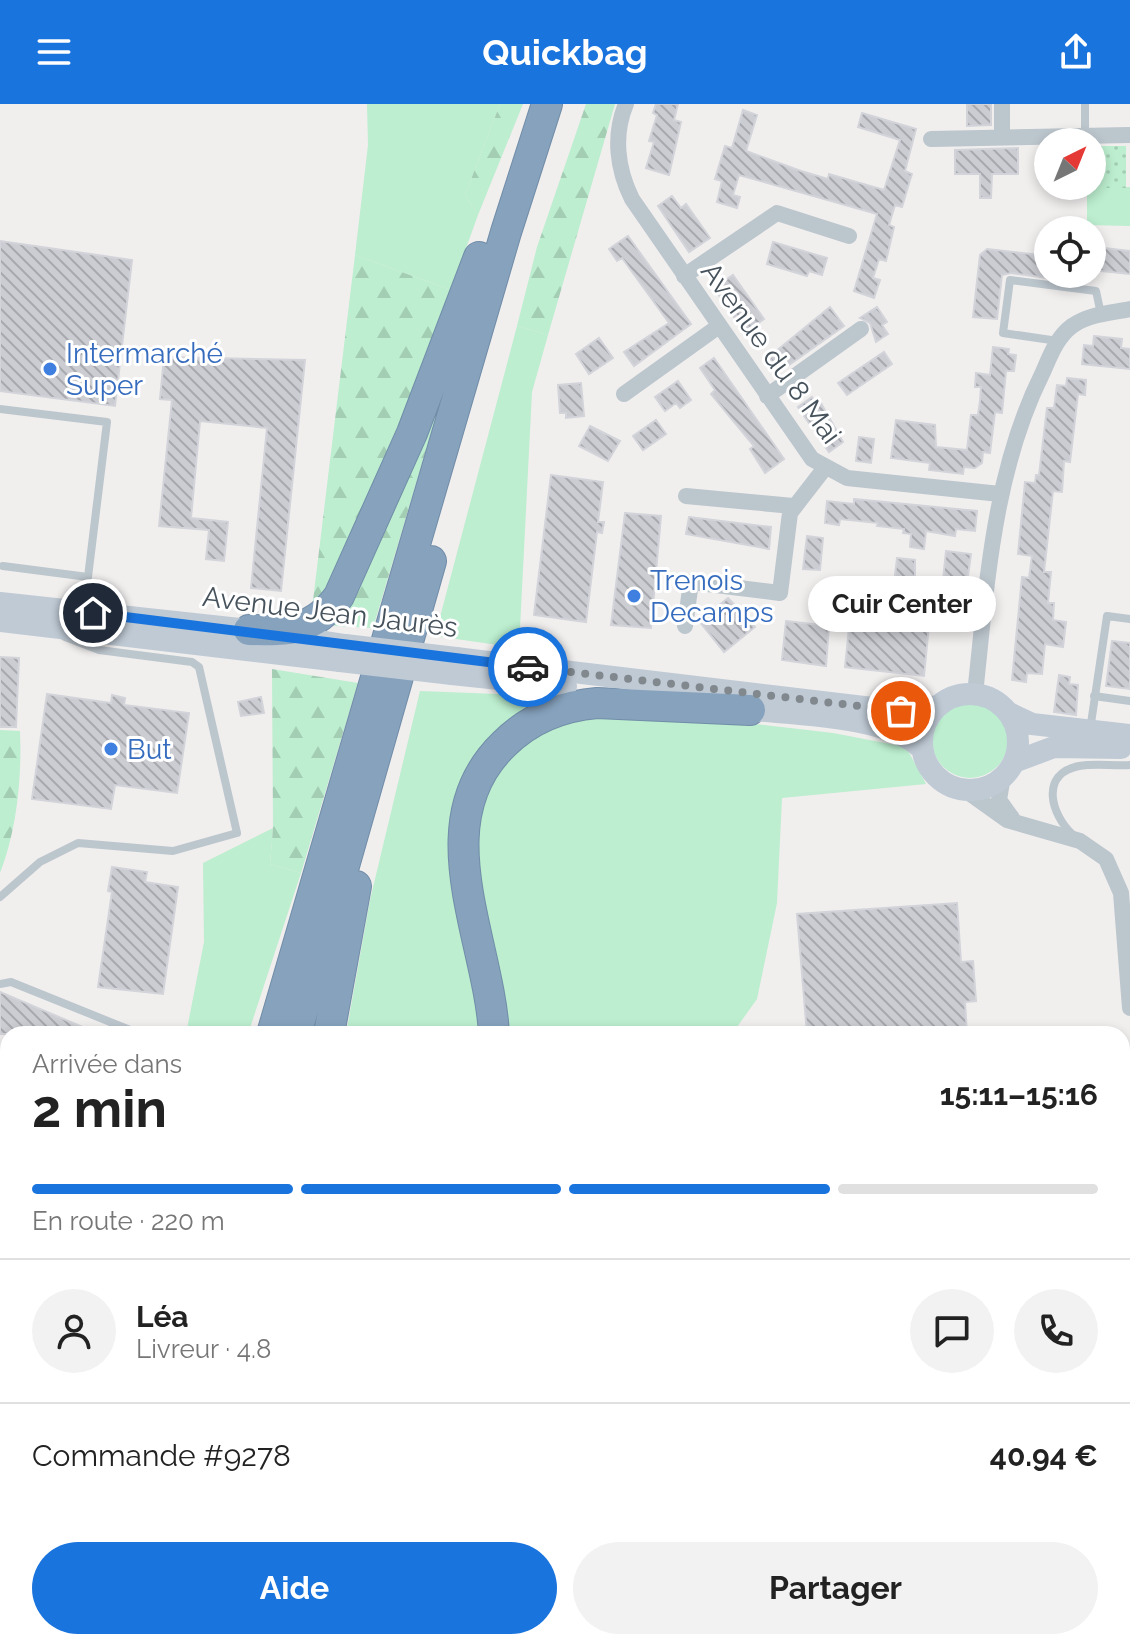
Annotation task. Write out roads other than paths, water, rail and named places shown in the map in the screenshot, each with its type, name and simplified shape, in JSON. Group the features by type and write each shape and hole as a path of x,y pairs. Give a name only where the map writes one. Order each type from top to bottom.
{"highway":[{"path":"249,630 302,629 322,617 344,589 423,404 524,137 546,104"},
{"path":"274,1026 546,104"},
{"path":"298,1026 533,212 570,104"},
{"path":"331,1026 363,856 402,698 402,665"},
{"path":"493,1026 462,846 469,798 487,763 523,727 576,706 597,703 750,710"}],"main road":[{"name":"Avenue Jean Jaurès","path":"0,603 249,630 342,653"},
{"name":"Avenue Jean Jaurès","path":"0,621 906,712 937,706"},
{"name":"Avenue Jean Jaurès","path":"454,666 867,725 898,734 922,749"},
{"path":"1130,735 1032,724 1009,713 992,699 975,694 952,697 937,706 924,725 922,749 937,777 965,790 986,787 1034,751 1054,747 1130,750"},
{"path":"1008,769 1018,740 1009,713"}],"street":[{"name":"Avenue du 8 Mai","path":"626,104 618,140 624,182 684,276 808,454 824,469 847,478 1000,494"},
{"path":"1002,104 1002,137"},
{"path":"1106,136 1130,135"},
{"path":"931,139 1034,137"},
{"path":"684,276 777,213 849,236"},
{"path":"975,694 1000,494 1019,427 1059,341 1074,324 1101,314 1130,309"},
{"path":"624,394 719,326"},
{"path":"767,396 861,329"},
{"path":"685,626 691,582 780,593 793,506 824,469"},
{"path":"686,496 793,506"},
{"path":"1008,769 1000,803 1006,813 1020,823"},
{"path":"965,790 982,799 1002,817 1080,841 1106,859 1119,885 1130,1008"}],"lane":[{"path":"1085,104 1085,128"},
{"path":"1059,341 1003,333 1010,280 1096,291 1101,314"},
{"path":"0,409 107,422 88,577 3,566"},
{"path":"1090,730 1107,616 1130,619"},
{"path":"0,897 40,862 78,843 95,841 173,851 237,833 199,667 192,662 92,648 34,625"},
{"path":"1094,696 1130,701"},
{"path":"1080,841 1054,809 1051,794 1056,781 1067,770 1080,766 1130,765"},
{"path":"0,984 11,982 120,1026"}],"place":[{"name":"Intermarché Super","path":"50,369"},
{"name":"Trenois Decamps","path":"634,596"},
{"name":"Cuir Center","path":"901,711"},
{"name":"But","path":"111,749"}]}
